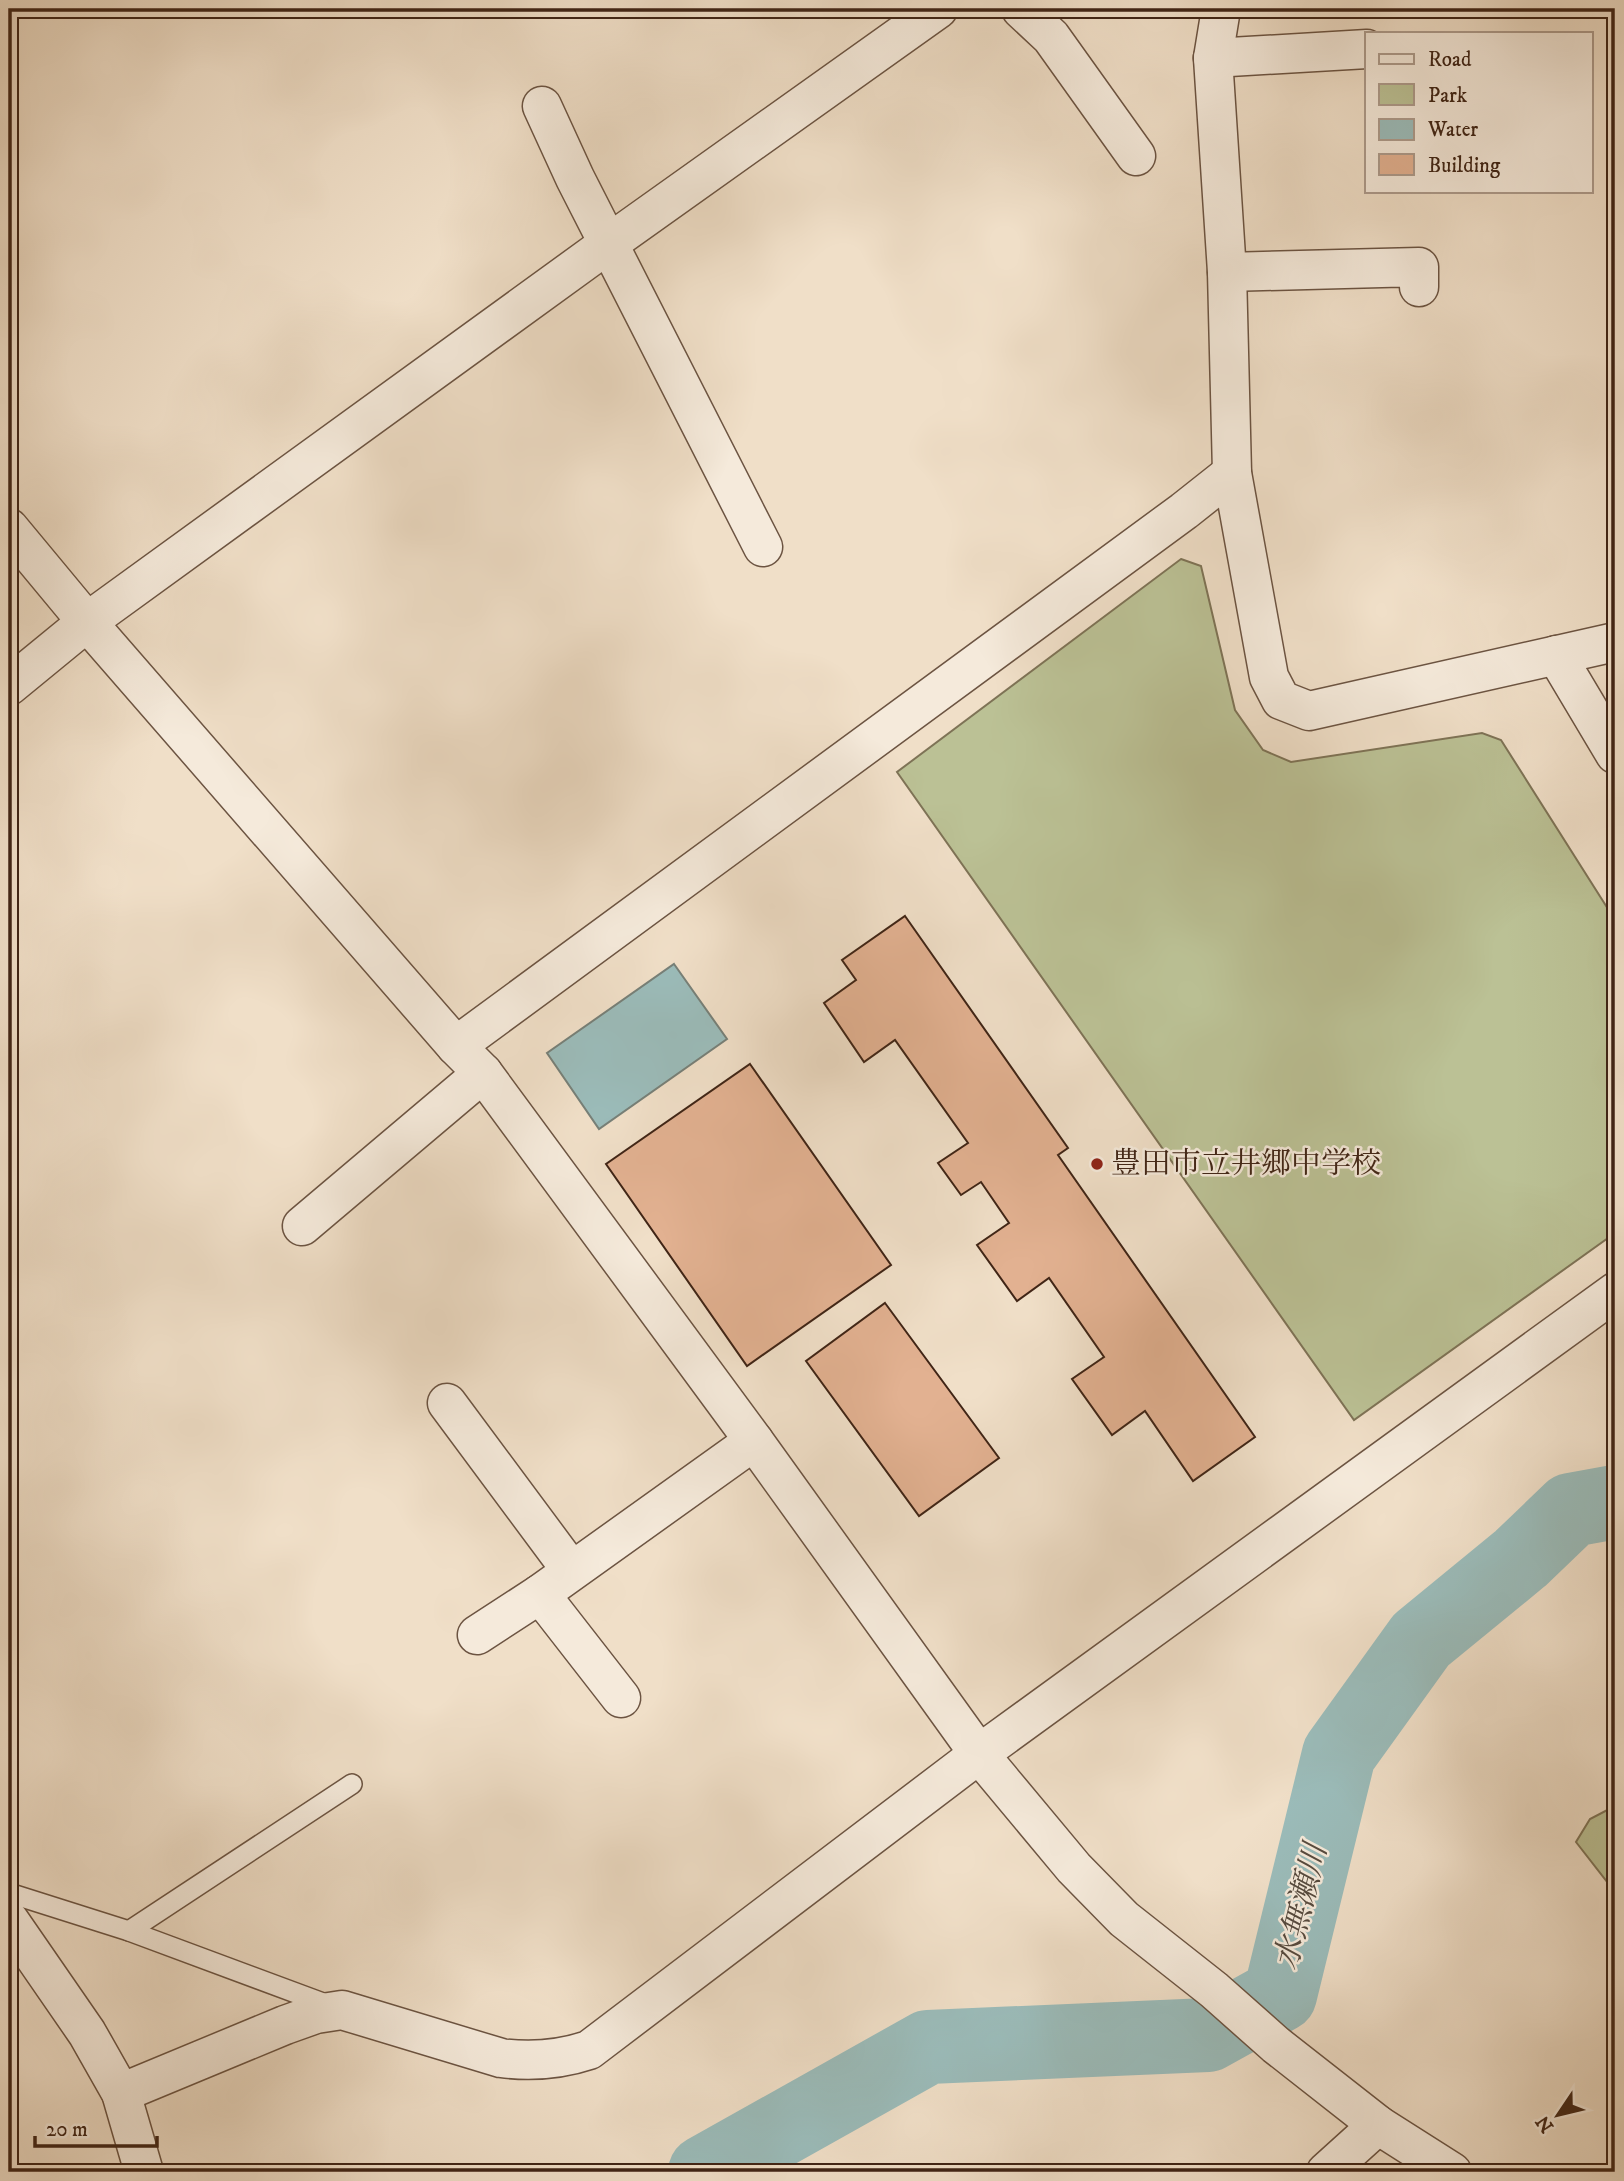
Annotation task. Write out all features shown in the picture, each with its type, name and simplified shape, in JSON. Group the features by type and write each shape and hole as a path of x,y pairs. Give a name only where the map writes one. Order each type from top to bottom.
{"street":[{"path":"9,686 87,622 608,244 939,9"},
{"path":"1021,9 1051,37 1136,156"},
{"path":"1221,9 1213,58 1227,272 1231,473 1269,677 1281,700 1309,711 1615,642"},
{"path":"1213,58 1365,49"},
{"path":"542,106 608,244 763,547"},
{"path":"1227,272 1419,267 1419,287"},
{"path":"456,1046 1184,511 1231,473"},
{"path":"9,528 87,622 456,1046 483,1073 754,1441 979,1754 1074,1868 1116,1910 1378,2125 1451,2172"},
{"path":"1556,655 1615,754"},
{"path":"302,1226 483,1073"},
{"path":"121,2093 285,2025 316,2014 342,2010 501,2058 551,2060 589,2050 979,1754 1615,1292"},
{"path":"447,1403 571,1570"},
{"path":"477,1635 540,1594 754,1441"},
{"path":"540,1594 621,1698"},
{"path":"9,1920 87,2033 121,2093 144,2172"},
{"path":"1326,2172 1378,2125"}],"lane":[{"path":"129,1931 352,1784"},
{"path":"9,1893 129,1931 342,2010"}],"green space":[{"path":"1181,559 1201,566 1235,710 1263,750 1291,762 1482,733 1501,740 1615,920 1615,1233 1354,1420 897,772"},
{"path":"1615,1806 1615,1892 1576,1842 1590,1819"}],"water":[{"path":"674,964 727,1039 599,1129 547,1053"}],"building":[{"path":"905,916 1068,1148 1058,1155 1255,1437 1193,1481 1145,1411 1112,1435 1072,1379 1104,1357 1049,1278 1017,1301 977,1245 1009,1223 981,1182 961,1195 938,1163 968,1143 895,1040 864,1062 824,1003 856,980 842,960"},
{"path":"750,1064 891,1265 747,1366 606,1164"},
{"path":"885,1303 999,1458 919,1516 806,1361"}],"waterway":[{"name":"水無瀬川","path":"705,2172 928,2047 1208,2035 1280,1995 1339,1754 1421,1640 1521,1558 1571,1510 1615,1502"}],"place":[{"name":"豊田市立井郷中学校","path":"1097,1164"}]}
